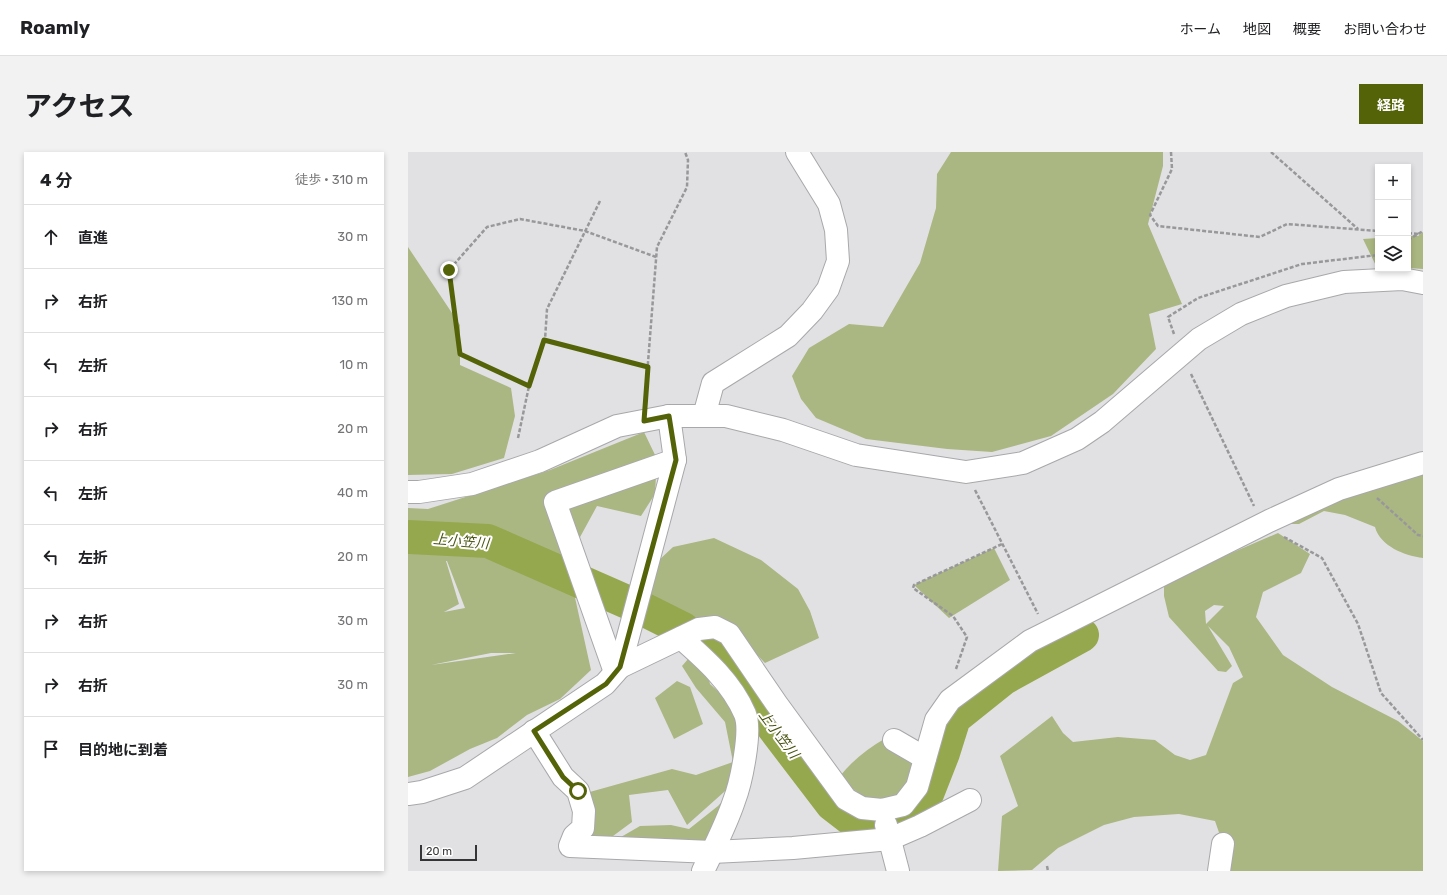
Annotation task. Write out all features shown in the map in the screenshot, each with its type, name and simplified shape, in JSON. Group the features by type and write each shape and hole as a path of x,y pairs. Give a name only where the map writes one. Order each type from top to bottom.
{"street":[{"path":"704,416 713,382 788,336 812,311 828,289 838,261 836,230 829,204 797,152"},
{"path":"408,492 419,492 472,484 540,461 617,426 669,416 726,416 783,430 856,455 966,472 1023,463 1077,439 1102,422 1199,340 1241,314 1286,296 1344,282 1402,279 1423,283"},
{"path":"408,794 422,792 465,778 606,684 617,669 676,460 669,416"},
{"path":"617,669 591,603 555,502 676,460"},
{"path":"886,825 917,787 936,720 950,700 1030,641 1262,524 1339,490 1423,463"},
{"path":"617,669 683,636 715,627 729,634 846,799 886,825 898,871"},
{"path":"683,636 729,686 746,715 747,721 748,734 735,800 707,862"},
{"path":"534,731 563,777 578,791 584,811 583,828 574,836 570,846 707,862 793,848 886,825 920,826 970,800"},
{"path":"894,740 925,758"},
{"path":"1219,871 1223,844"}],"path":[{"path":"644,421 657,247 687,187 688,160 685,152"},
{"path":"1171,152 1172,169 1150,215 1158,226 1260,237 1287,224 1375,231"},
{"path":"1271,152 1358,229"},
{"path":"518,438 529,386 544,340 547,309 600,201"},
{"path":"529,386 460,354 449,270 487,227 520,219 585,231 656,257"},
{"path":"1411,238 1423,231"},
{"path":"1411,233 1418,234"},
{"path":"544,340 648,367"},
{"path":"1181,354 1262,524 1322,558 1358,624 1381,693 1423,740"},
{"path":"966,472 1047,632"},
{"path":"1360,483 1418,535 1423,536"},
{"path":"948,703 957,662 967,637 953,616 913,588 914,585 1002,544"},
{"path":"1047,866 1048,871"}],"green space":[{"path":"951,152 1163,152 1163,166 1148,224 1182,304 1149,314 1156,349 1113,394 1051,436 992,452 947,449 866,439 816,418 801,399 792,376 809,348 849,324 883,327 920,263 936,208 937,174"},
{"path":"1423,232 1423,269 1411,268 1411,236 1418,236"},
{"path":"1375,238 1375,264 1363,239"},
{"path":"408,247 460,325 460,365 511,388 515,416 504,458 452,474 408,475"},
{"path":"644,432 657,459 655,494 641,516 597,506 567,561 514,561 543,574 574,593 591,670 560,699 527,715 497,738 470,749 430,771 408,777 408,508 428,509 550,470","holes":["446,561 465,608 444,612 459,604","491,653 516,653 431,665"]},
{"path":"1423,464 1423,558 1409,555 1394,549 1382,540 1375,527 1345,515 1324,511 1299,524 1285,524"},
{"path":"1278,533 1310,554 1301,573 1263,592 1256,617 1283,655 1332,687 1398,721 1423,741 1423,871 1220,871 1223,844 1215,821 1179,814 1134,817 1104,825 1058,848 1032,870 998,871 1002,816 1018,806 1000,756 1052,716 1063,733 1073,742 1118,737 1155,740 1175,755 1190,760 1206,755 1233,683 1243,677 1229,647 1208,626 1232,666 1226,672 1218,671 1169,617 1164,596 1164,582","holes":["1214,605 1224,606 1206,624 1205,611"]},
{"path":"714,538 761,560 798,589 810,611 819,638 765,663 723,620 681,620 647,598 657,562 673,547"},
{"path":"994,548 1010,580 949,618 914,585"},
{"path":"689,658 707,670 710,684 733,705 740,722 733,784 687,825 668,790 629,795 632,822 613,836 659,847 577,847 579,795 672,769 696,775 733,762 725,722 696,688 682,666"},
{"path":"677,681 690,687 703,724 674,739 655,698"},
{"path":"886,738 911,763 916,762 913,787 902,796 894,800 879,802 864,797 840,776 861,755"},
{"path":"729,794 710,848 621,837 640,826 671,825 689,829 718,806"}],"waterway":[{"name":"上小笠川","path":"408,537 488,541 643,609 683,629 726,665 832,804 854,821 878,826 908,821 923,804 943,753 954,718 1004,678 1082,635"}],"route":[{"path":"449,270 460,354 529,386 544,340 648,367 644,421 669,416 676,460 620,667 606,684 534,731 563,777 578,791"}]}
